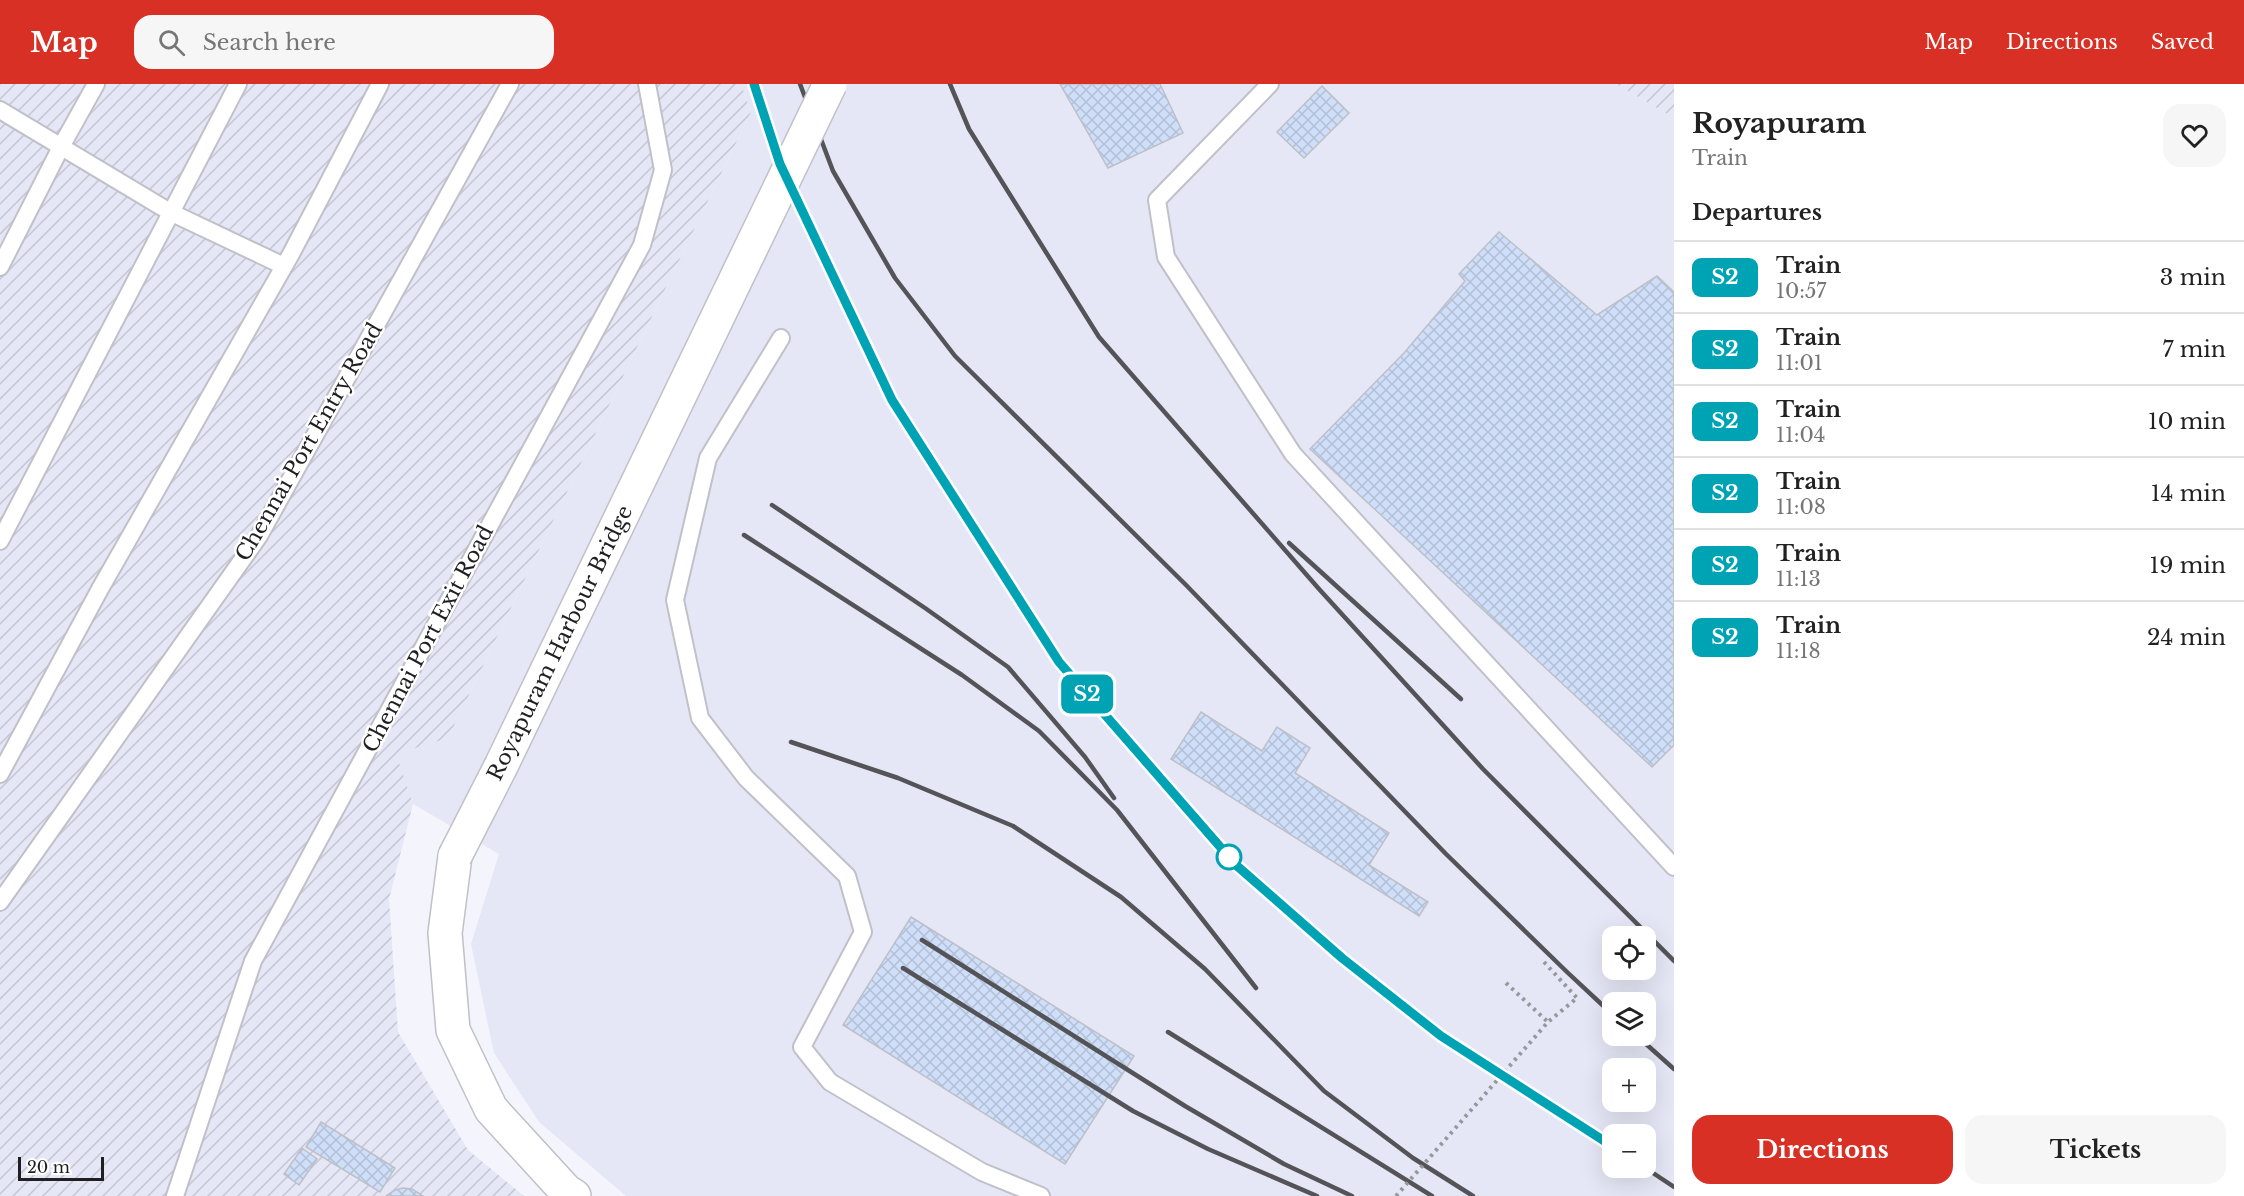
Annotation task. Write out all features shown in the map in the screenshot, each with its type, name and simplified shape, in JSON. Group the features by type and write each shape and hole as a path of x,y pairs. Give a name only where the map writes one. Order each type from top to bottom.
{"main road":[{"name":"Royapuram Harbour Bridge","path":"574,1196 566,1191 491,1109 453,1030 445,933 454,856 501,766 830,84"}],"lane":[{"path":"0,267 96,84"},
{"path":"0,541 238,84"},
{"path":"0,774 100,589 284,266 380,84"},
{"name":"Chennai Port Entry Road","path":"0,902 259,536 510,84"},
{"name":"Chennai Port Exit Road","path":"175,1196 253,961 642,245 663,170 647,84"},
{"path":"1270,84 1157,200 1166,257 1293,454 1674,867"},
{"path":"0,110 62,145 170,212 284,266"},
{"path":"781,338 708,458 675,600 700,718 746,778 847,876 863,932 802,1047 830,1082 982,1172 1041,1196"}],"path":[{"path":"1396,1196 1548,1022 1577,998 1544,962"},
{"path":"1506,983 1548,1022"}],"shaded area":[{"path":"0,84 741,84 751,112 448,738 396,754 413,804 389,899 398,1032 468,1150 524,1196 0,1196"},
{"path":"741,84 1616,84 1674,118 1674,1196 626,1196 539,1122 494,1053 471,944 499,854 413,804 395,754 448,738 751,112"},
{"path":"1616,84 1674,84 1674,118"}],"building":[{"path":"1060,84 1160,84 1183,133 1108,168"},
{"path":"1322,86 1349,113 1304,158 1277,132"},
{"path":"1499,232 1597,315 1657,276 1674,292 1674,745 1652,767 1310,449 1404,353 1465,281 1459,274"},
{"path":"1201,712 1262,751 1277,727 1310,748 1295,773 1389,833 1369,865 1428,902 1419,916 1171,759"},
{"path":"911,917 1134,1056 1065,1164 843,1025"},
{"path":"321,1122 395,1168 380,1192 306,1147"},
{"path":"302,1148 317,1159 299,1185 284,1174"},
{"path":"403,1188 412,1189 423,1196 386,1196"}],"railway":[{"path":"754,84 780,164 893,400 1059,662 1236,865 1342,958 1441,1036 1602,1140"},
{"path":"800,84 833,171 895,278 955,356 1187,586 1446,854 1602,1005"},
{"path":"950,84 969,129 1099,337 1319,589 1483,769 1674,961"},
{"path":"772,505 1008,667 1085,757 1114,798"},
{"path":"744,535 962,675 1039,731 1117,810 1256,988"},
{"path":"1289,543 1461,699"},
{"path":"791,742 898,778 1013,826 1121,897 1205,969 1324,1091 1413,1158 1473,1196"},
{"path":"922,940 1185,1106 1284,1164 1352,1196"},
{"path":"903,968 1133,1111 1208,1149 1317,1196"},
{"path":"1168,1032 1432,1196"},
{"path":"1648,1046 1674,1069"},
{"path":"1656,1175 1674,1187"}],"train":[{"name":"S2","path":"754,84 780,164 892,400 1059,662 1236,865 1342,958 1441,1036 1602,1139"}]}
